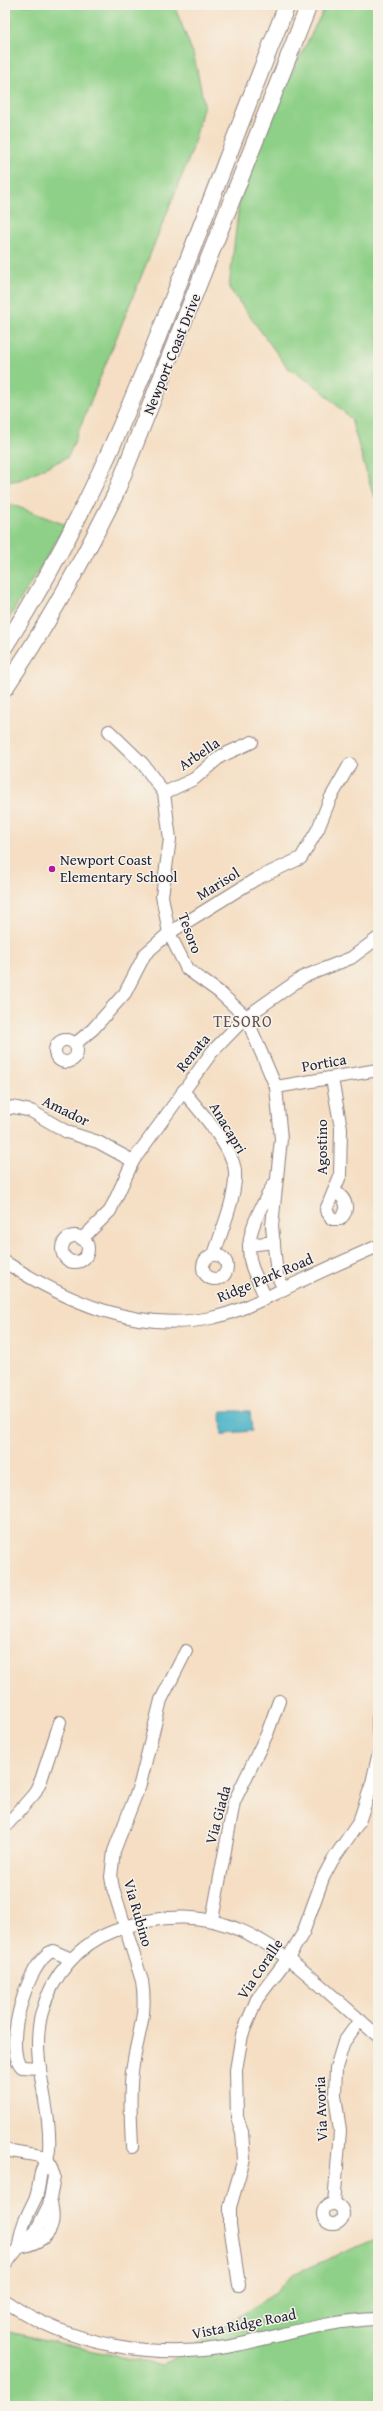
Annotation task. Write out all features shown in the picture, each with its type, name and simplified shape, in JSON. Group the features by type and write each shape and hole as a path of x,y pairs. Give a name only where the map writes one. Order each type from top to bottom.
{"main road":[{"name":"Newport Coast Drive","path":"5,646 32,604 73,531 108,460 159,335 287,5"},
{"name":"Newport Coast Drive","path":"5,688 39,638 78,569 115,495 309,5"}],"street":[{"name":"Tesoro","path":"109,731 143,764 164,793 170,839 162,896 170,933 187,969 219,992 246,1017 276,1087 281,1138 275,1180 272,1226 277,1275 284,1289"},
{"name":"Arbella","path":"164,793 194,779 221,756 252,742"},
{"name":"Marisol","path":"74,1044 93,1029 124,993 145,954 170,933 256,879 301,858 350,764"},
{"name":"Renata","path":"82,1239 110,1211 133,1161 212,1052 246,1017 304,977 351,958 378,938"},
{"name":"Portica","path":"276,1087 332,1079 378,1070"},
{"name":"Agostino","path":"332,1079 341,1128 340,1176 335,1191"},
{"name":"Anacapri","path":"183,1092 207,1117 225,1148 235,1170 232,1194 214,1255"},
{"name":"Amador","path":"5,1110 13,1107 31,1111 67,1132 98,1142 133,1161"},
{"name":"Tesoro","path":"265,1298 252,1266 249,1245 256,1216 275,1180"},
{"path":"249,1245 274,1242"},
{"name":"Ridge Park Road","path":"5,1262 52,1291 86,1306 123,1316 174,1322 211,1318 265,1298 378,1246"},
{"name":"Via Rubino","path":"132,2147 132,2072 142,2028 144,1996 142,1980 124,1927 111,1877 114,1851 140,1784 161,1700 186,1651"},
{"name":"Via Giada","path":"212,1920 234,1802 267,1734 280,1701"},
{"path":"378,1718 378,1731"},
{"path":"5,1826 34,1794 41,1780 60,1722"},
{"name":"Via Coralle","path":"239,2285 230,2225 230,2206 244,2159 242,2132 237,2117 236,2070 238,2052 248,2017 257,1999 288,1958 310,1918 323,1878 359,1822 372,1783 378,1756"},
{"path":"19,2247 23,2222 36,2197 41,2173 47,2157 49,2139 38,2044 42,2013 54,1982 71,1959 95,1940 124,1927 149,1920 175,1917 212,1920 254,1935 288,1958 378,2036"},
{"path":"40,2068 22,2067 16,2060 16,2028 21,2003 30,1979 48,1953 53,1951 71,1959"},
{"name":"Via Avoria","path":"334,2204 340,2131 335,2095 336,2068 344,2042 360,2020"},
{"path":"5,2150 47,2157"},
{"path":"5,2265 19,2247 41,2225 50,2198 54,2176 47,2157"},
{"name":"Vista Ridge Road","path":"5,2301 31,2316 79,2337 106,2344 155,2351 206,2350 334,2322 378,2319"}],"green space":[{"path":"5,5 174,5 194,56 204,104 192,151 68,457 19,480 5,482"},
{"path":"326,5 378,5 378,499 373,495 351,419 320,389 287,367 229,288 243,170"},
{"path":"5,502 66,525 5,625"},
{"path":"378,2238 378,2406 5,2406 5,2331 162,2366 277,2292 293,2274"}],"water":[{"path":"221,1411 250,1411 252,1431 226,1433 226,1435 222,1435"}],"place":[{"name":"Newport Coast Elementary School","path":"52,869"}],"district":[{"name":"TESORO","path":"243,1021"}]}
